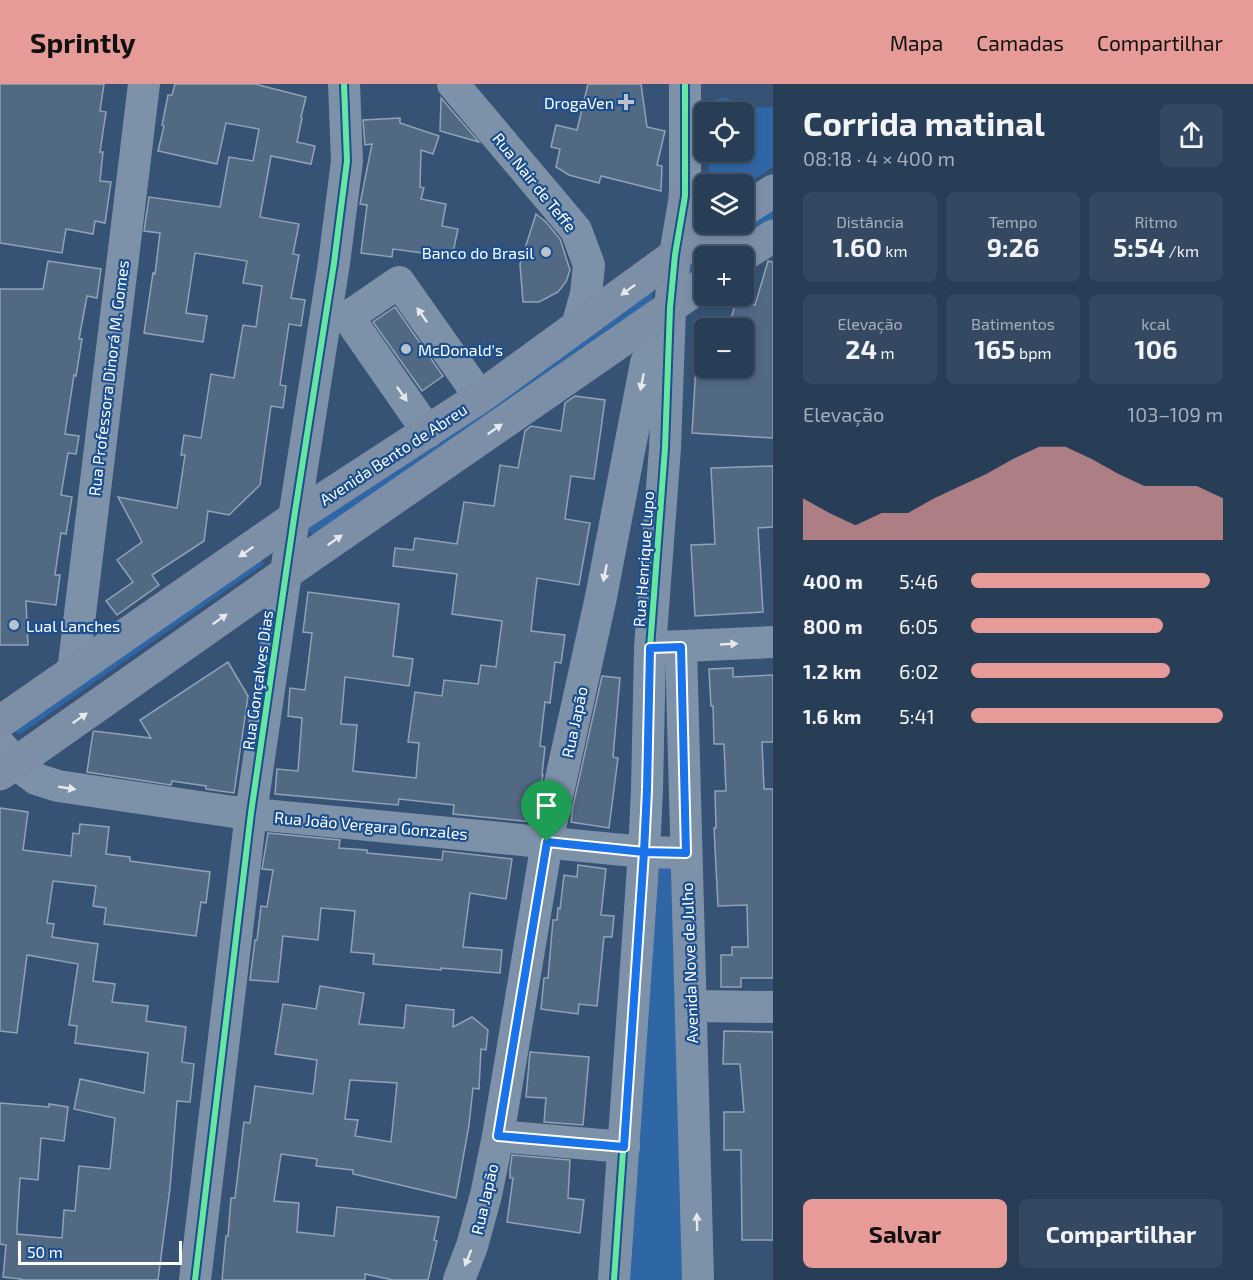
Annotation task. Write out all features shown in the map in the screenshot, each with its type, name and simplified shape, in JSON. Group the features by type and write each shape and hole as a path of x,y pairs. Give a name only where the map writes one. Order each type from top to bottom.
{"main road":[{"name":"Avenida Bento de Abreu","path":"754,199 773,191"},
{"name":"Avenida Bento de Abreu","path":"0,723 294,518 480,397 675,255 697,234"},
{"path":"754,248 773,236"},
{"path":"5,761 286,573 694,291"}],"street":[{"name":"Rua Professora Dinorá M. Gomes","path":"73,672 144,84"},
{"name":"Rua Gonçalves Dias","path":"195,1280 251,813 334,263 347,162 344,84"},
{"name":"Rua Nair de Teffe","path":"453,84 576,230 590,265 578,326"},
{"path":"685,84 705,174"},
{"path":"670,308 675,255 697,234"},
{"path":"428,432 348,317 399,282 480,397"},
{"name":"Rua Henrique Lupo","path":"614,1280 644,852 650,648 665,448 670,308"},
{"name":"Rua Japão","path":"459,1280 475,1236 486,1195 547,842 601,597 646,363 670,308"},
{"path":"650,648 773,642"},
{"name":"Avenida Nove de Julho","path":"681,647 698,1280"},
{"name":"Rua João Vergara Gonzales","path":"5,761 36,778 58,786 251,813 644,852 686,853"},
{"path":"691,1006 773,1006"},
{"path":"498,1136 624,1147"}],"shaded area":[{"path":"723,97 734,102 713,102"},
{"path":"773,107 773,167 754,179 754,174 709,174 709,162 754,162 754,108"},
{"path":"773,199 773,224 758,234 754,234 754,212"},
{"path":"694,255 694,273 682,282 684,261"},
{"path":"654,288 652,300 313,535 304,528"},
{"path":"258,551 264,564 19,735 9,725"},
{"path":"662,863 673,863 683,1280 628,1280 659,869"}],"building":[{"path":"0,84 104,84 100,111 106,112 100,152 103,152 100,181 111,182 105,223 95,221 93,234 66,229 62,253 0,243"},
{"path":"175,84 255,84 306,97 297,142 315,146 311,164 271,156 260,217 299,224 293,254 299,255 291,298 305,300 301,326 289,324 280,385 286,386 283,408 271,406 260,485 229,515 208,511 204,541 152,575 159,585 117,615 106,601 133,582 117,560 142,542 118,497 177,508 185,455 181,455 184,435 201,438 211,374 234,378 243,325 256,327 262,286 243,283 247,261 195,253 186,313 207,316 203,342 144,333 160,233 144,231 149,197 220,207 229,157 253,161 259,129 226,123 217,164 158,151 168,95 172,95"},
{"path":"588,84 641,84 647,127 665,131 657,165 662,166 661,191 601,176 599,183 569,175 556,167 560,149 551,147 556,125 577,130"},
{"path":"441,98 479,142 440,131"},
{"path":"400,118 400,123 439,136 433,154 421,150 420,187 424,188 421,199 446,204 442,226 458,229 452,257 393,249 392,257 361,253 367,205 360,204 372,144 365,145 363,120"},
{"name":"Banco do Brasil","path":"536,214 560,239 570,270 566,282 558,292 539,302 523,302 520,264"},
{"path":"48,261 101,269 97,298 87,296 79,339 82,339 65,434 79,436 76,454 68,453 61,495 72,497 66,534 61,533 55,575 60,575 56,605 26,601 28,645 0,645 0,289 43,289"},
{"path":"768,261 773,262 773,438 692,433 695,378 754,378 754,318 731,318 735,306 755,305"},
{"name":"McDonald's","path":"395,307 443,376 422,391 373,322"},
{"path":"575,396 605,400 594,479 571,476 565,519 590,523 579,585 537,578 531,631 565,635 561,663 555,662 550,703 545,702 540,746 545,747 543,775 533,822 453,814 454,805 399,799 398,805 275,794 277,769 298,771 302,718 288,716 290,688 305,690 312,633 303,632 308,592 399,604 393,656 413,659 409,686 345,677 341,724 357,725 353,771 416,778 419,743 408,742 415,692 442,696 444,680 478,684 481,665 496,667 502,621 452,614 457,574 393,566 395,548 413,550 415,538 457,544 464,502 494,506 500,465 518,468 525,431 531,426 561,431 565,403"},
{"path":"773,466 773,527 758,528 763,612 695,616 691,545 715,544 711,468"},
{"path":"228,662 248,696 234,793 172,781 171,785 87,772 94,731 151,738 140,720"},
{"path":"733,668 733,677 773,675 773,742 762,742 764,789 773,789 773,978 741,978 741,987 721,987 721,955 732,955 732,947 748,947 747,905 718,906 714,828 716,828 715,791 726,791 724,744 714,744 709,669"},
{"path":"602,676 620,678 613,757 618,758 609,828 571,822"},
{"path":"0,808 28,812 23,850 71,856 73,833 79,834 80,824 109,827 106,854 130,857 130,861 210,872 206,903 201,902 196,936 104,924 106,908 93,906 96,886 53,881 47,923 54,924 52,937 98,944 93,981 115,984 112,1002 148,1006 146,1021 186,1027 182,1062 194,1064 190,1102 177,1101 170,1188 158,1280 20,1280 3,1277 6,1245 0,1244 0,1103 49,1107 49,1104 68,1107 64,1141 41,1138 38,1180 20,1178 17,1227 17,1234 62,1238 64,1210 75,1211 79,1166 110,1169 115,1118 74,1109 80,1079 144,1093 148,1053 75,1043 77,1026 69,1025 78,964 27,955 17,1033 0,1031"},
{"path":"268,833 340,840 339,848 367,850 367,853 442,860 443,851 512,859 506,899 470,893 463,947 502,950 500,973 373,964 374,954 351,952 355,911 321,908 318,940 283,936 278,982 250,980 261,906 267,907 273,870 262,869"},
{"path":"578,865 606,869 601,915 614,916 612,937 604,937 597,1006 579,1004 578,1014 541,1009 544,978 548,978 553,920 557,920 558,908 560,909 564,875 577,877"},
{"path":"320,986 364,993 359,1024 404,1028 406,1005 454,1010 453,1027 472,1017 488,1030 486,1050 481,1049 479,1089 473,1088 456,1198 353,1174 353,1170 316,1166 317,1159 281,1154 274,1201 299,1203 297,1232 334,1236 337,1207 439,1217 434,1240 437,1241 428,1280 393,1280 365,1274 365,1280 222,1280 231,1198 235,1198 244,1122 250,1123 255,1086 313,1094 317,1060 275,1054 283,1004 316,1009","holes":["350,1080 397,1083 391,1142 355,1136 358,1120 345,1119"]},
{"path":"724,1031 773,1032 773,1240 742,1240 741,1150 724,1150 724,1112 744,1112 740,1064 723,1064"},
{"path":"530,1052 589,1057 583,1125 544,1122 546,1098 526,1097"},
{"path":"512,1155 570,1160 568,1198 584,1200 580,1233 507,1222 513,1178 510,1178"}],"cycle path":[{"path":"195,1280 251,813 334,263 347,161 344,84"},
{"path":"614,1280 644,852 650,648 665,448 670,308 675,255 685,196 685,84"}],"place":[{"name":"DrogaVen","path":"626,102"},
{"name":"Banco do Brasil","path":"546,252"},
{"name":"McDonald's","path":"406,349"},
{"name":"Lual Lanches","path":"14,625"}],"route":[{"path":"547,842 498,1136 624,1147 644,852 686,853 681,647 650,648 644,852 547,842"}]}
